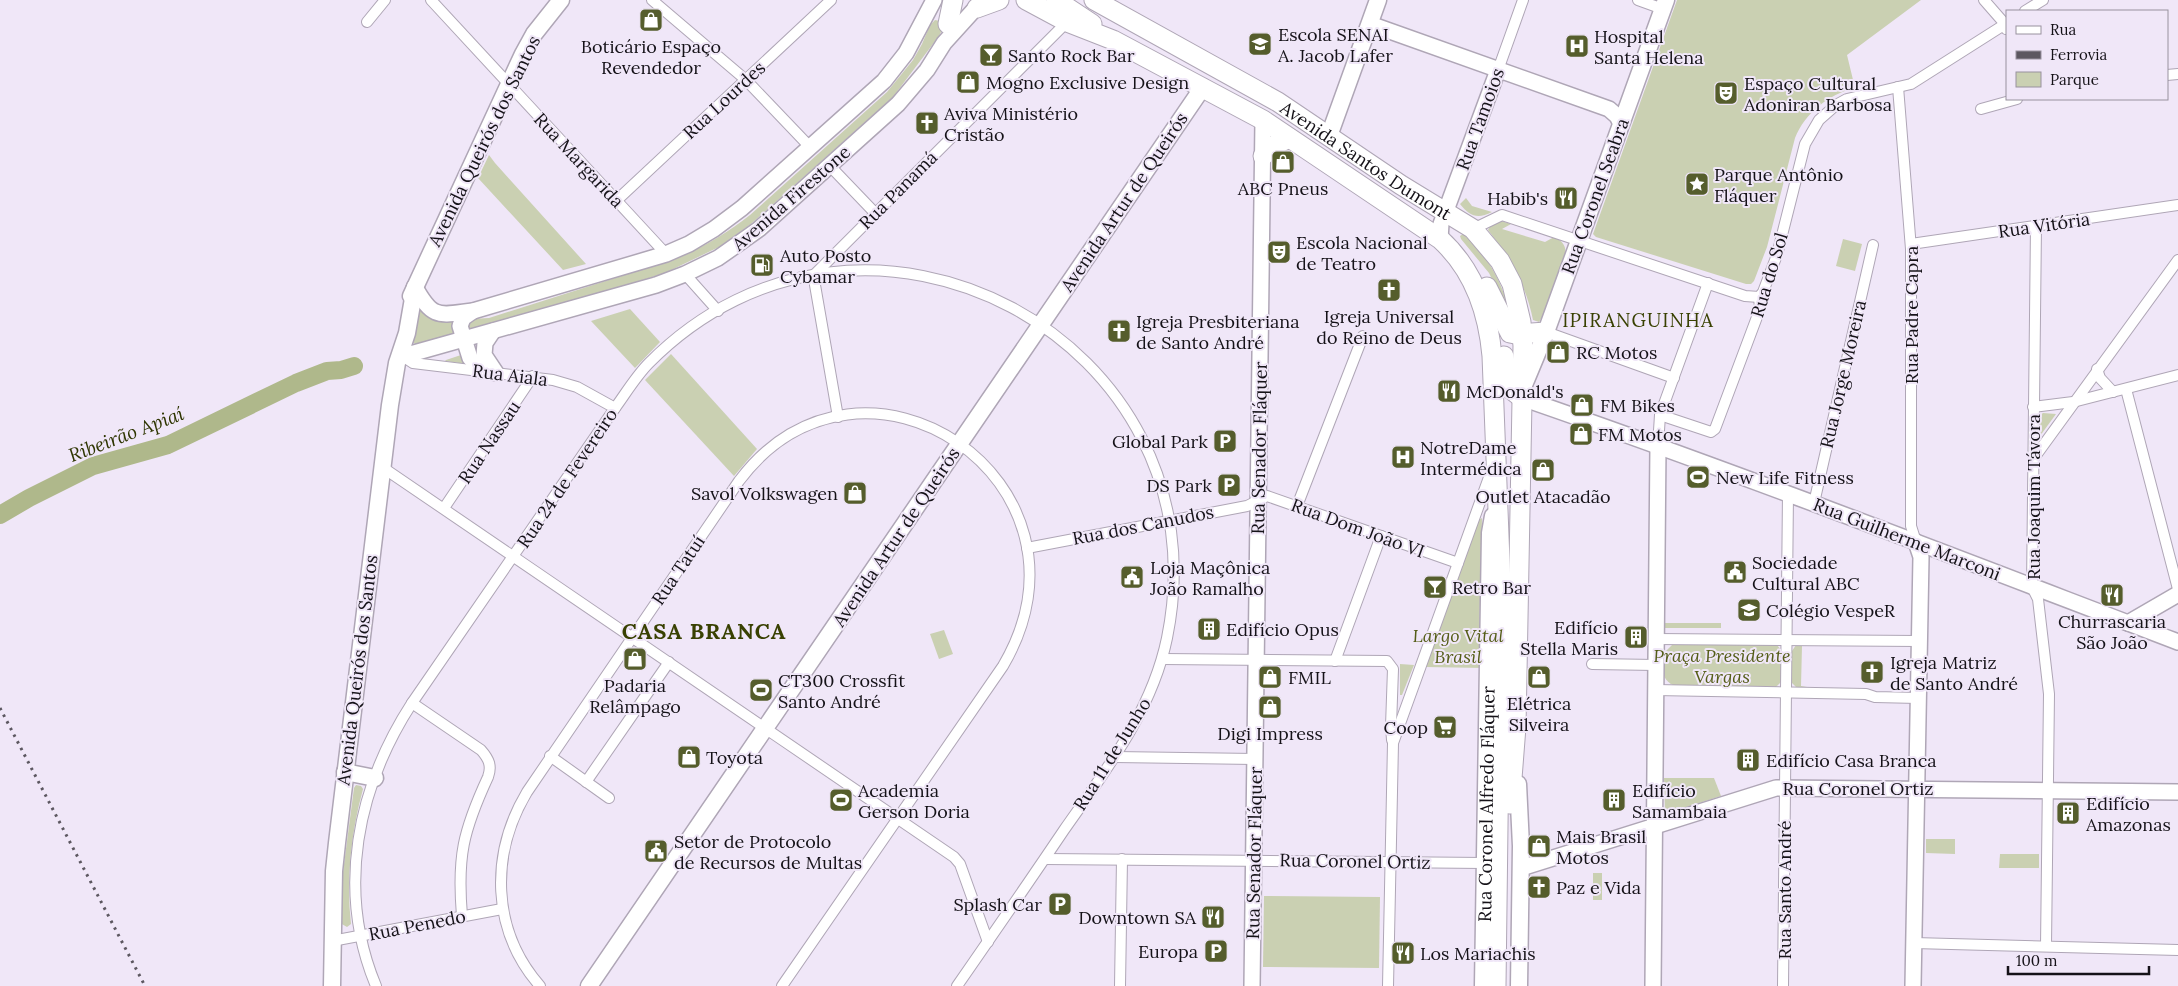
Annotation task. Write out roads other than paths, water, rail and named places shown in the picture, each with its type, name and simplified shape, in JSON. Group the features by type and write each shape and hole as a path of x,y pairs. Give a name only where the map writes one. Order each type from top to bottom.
{"highway":[{"path":"948,24 953,0"},
{"path":"980,4 999,0"},
{"name":"Avenida Santos Dumont","path":"1026,0 1067,22 1113,40 1263,120 1440,239 1460,260 1478,294 1486,318 1491,343 1494,381"},
{"name":"Avenida Santos Dumont","path":"1056,0 1113,40"},
{"name":"Avenida Santos Dumont","path":"1096,1 1264,94 1401,185 1473,229 1486,243 1507,273 1516,296 1523,334 1522,394"},
{"path":"1203,87 1216,75 1224,72"},
{"path":"1263,120 1264,94"},
{"path":"1324,161 1324,147 1328,136"},
{"path":"1263,156 1273,146 1289,138"},
{"path":"1460,260 1481,276 1510,333 1546,332"},
{"path":"1497,309 1508,386 1522,394"},
{"name":"Rua Coronel Alfredo Fláquer","path":"1494,381 1498,491"},
{"name":"Rua Coronel Alfredo Fláquer","path":"1516,727 1522,394"},
{"path":"1496,986 1501,587 1498,491"},
{"path":"1507,986 1510,797 1516,727"}],"main road":[{"name":"Avenida Queirós dos Santos","path":"332,986 334,871 394,377 407,333 415,287 509,83 534,34 561,0"},
{"path":"1328,136 1378,0"},
{"name":"Rua Coronel Seabra","path":"1522,394 1664,5"},
{"name":"Avenida Artur de Queirós","path":"589,986 1203,87"},
{"name":"Rua Coronel Alfredo Fláquer","path":"1483,986 1490,533 1498,491"},
{"name":"Rua Coronel Alfredo Fláquer","path":"1516,727 1521,868 1519,986"},
{"path":"345,772 374,778"}],"street":[{"path":"366,22 385,0"},
{"name":"Rua Margarida","path":"431,0 666,254"},
{"path":"652,0 746,80 810,147"},
{"name":"Rua Lourdes","path":"617,200 831,0"},
{"name":"Avenida Firestone","path":"415,287 426,306 434,312 446,314 473,311 666,254 689,244 728,220 890,74 906,52 934,0"},
{"name":"Rua Tamoios","path":"1440,239 1441,224 1523,0"},
{"path":"1638,0 1664,5"},
{"path":"1984,0 2006,26"},
{"path":"2027,10 2043,0"},
{"name":"Avenida Firestone","path":"400,355 414,353 656,285 718,258 744,242 907,94 927,70 944,43 980,4"},
{"path":"924,20 935,16 948,24 944,43"},
{"name":"Rua Panamá","path":"815,274 1067,22"},
{"path":"1370,24 1609,108 1620,107 1631,98"},
{"name":"Rua do Sol","path":"1660,415 1711,432 1714,431 1760,308 1759,297 1763,292 1777,255 1803,149 1811,130 1823,116 1840,102 1852,97 1911,84 2006,26"},
{"name":"Rua Padre Capra","path":"1898,87 1911,244 1911,526 1916,542"},
{"path":"1981,109 2014,100"},
{"path":"1609,108 1617,116 1621,124"},
{"name":"Rua Senador Fláquer","path":"1252,986 1263,120"},
{"path":"829,165 875,214"},
{"name":"Rua Vitória","path":"1911,244 2178,205"},
{"path":"1473,229 1502,215 1751,297 1759,297"},
{"name":"Rua Joaquim Távora","path":"2036,226 2032,407 2034,458 2032,587 2038,600 2049,686 2046,946"},
{"name":"Rua Jorge Moreira","path":"1814,503 1873,245"},
{"path":"2034,458 2178,260"},
{"name":"Rua 24 de Fevereiro","path":"376,986 359,936 356,900 356,855 364,810 374,778 394,732 615,408 649,363 691,328 718,311 764,288 815,274 876,270 924,275 956,283 986,294 1041,324"},
{"path":"685,274 718,311"},
{"path":"815,274 815,285 838,417"},
{"path":"1653,986 1655,690 1660,415 1708,283"},
{"path":"473,311 460,324 470,358 489,372"},
{"name":"Rua 11 de Junho","path":"957,986 1115,757 1144,706 1163,659 1172,612 1174,589 1173,550 1169,519 1149,456 1124,409 1102,380 1084,360 1041,324"},
{"path":"489,372 484,355 485,343 493,330"},
{"path":"1546,332 1674,378"},
{"path":"1297,506 1363,336"},
{"name":"Rua Aiala","path":"400,355 413,363 533,376 578,387 615,408"},
{"path":"2097,369 2100,378 2113,392"},
{"name":"Rua Nassau","path":"444,508 533,376"},
{"path":"2032,407 2073,402 2178,376"},
{"path":"2126,389 2178,588"},
{"name":"Rua Guilherme Marconi","path":"1522,394 2178,642"},
{"name":"Rua Tatuí","path":"540,986 519,954 502,909 500,872 509,828 520,804 550,756 752,465 766,451 791,434 819,422 838,417 873,415 902,418 940,431 960,443 982,462 1004,490 1019,521 1027,548 1028,600 1022,625 1003,666 782,986"},
{"path":"1393,743 1497,456"},
{"path":"382,467 898,818 959,862 988,942"},
{"name":"Rua Santo André","path":"1784,986 1788,493"},
{"name":"Rua Dom João VI","path":"1259,500 1271,497 1458,563"},
{"name":"Rua dos Canudos","path":"1027,548 1169,519 1247,506 1259,500"},
{"path":"1335,661 1381,536"},
{"path":"1913,986 1921,558 1916,542"},
{"path":"2128,623 2178,594"},
{"path":"1656,639 1919,641"},
{"path":"1163,659 1388,661 1391,664 1393,669 1391,726 1393,743 1388,986"},
{"path":"586,782 669,662"},
{"path":"1592,664 1656,665"},
{"path":"1655,690 1866,694 1918,698"},
{"path":"412,703 481,750 489,761 490,770 488,777 468,822 462,846 460,877 462,916"},
{"path":"550,756 609,798"},
{"path":"1115,757 1255,759"},
{"name":"Rua Coronel Ortiz","path":"1521,868 1773,788 2178,792"},
{"name":"Rua Coronel Ortiz","path":"1045,859 1485,863"},
{"path":"1120,986 1122,859"},
{"name":"Rua Penedo","path":"332,941 502,909"},
{"path":"1914,943 2178,950"}],"waterway":[{"name":"Ribeirão Apiaí","path":"0,515 29,498 93,466 168,445 296,383 327,371 341,370 354,366"}],"railway":[{"path":"0,708 145,986"}],"place":[{"name":"Boticário Espaço Revendedor","path":"651,20"},
{"name":"Escola SENAI A. Jacob Lafer","path":"1260,44"},
{"name":"Hospital Santa Helena","path":"1577,46"},
{"name":"Santo Rock Bar","path":"991,55"},
{"name":"Mogno Exclusive Design","path":"968,82"},
{"name":"Espaço Cultural Adoniran Barbosa","path":"1726,93"},
{"name":"Aviva Ministério Cristão","path":"927,123"},
{"name":"ABC Pneus","path":"1283,162"},
{"name":"Parque Antônio Fláquer","path":"1697,184"},
{"name":"Habib's","path":"1566,198"},
{"name":"Escola Nacional de Teatro","path":"1279,252"},
{"name":"Auto Posto Cybamar","path":"762,265"},
{"name":"Igreja Universal do Reino de Deus","path":"1389,290"},
{"name":"Igreja Presbiteriana de Santo André","path":"1119,331"},
{"name":"RC Motos","path":"1558,352"},
{"name":"McDonald's","path":"1449,391"},
{"name":"FM Bikes","path":"1582,405"},
{"name":"FM Motos","path":"1581,434"},
{"name":"Global Park","path":"1225,441"},
{"name":"NotreDame Intermédica","path":"1403,457"},
{"name":"Outlet Atacadão","path":"1543,470"},
{"name":"New Life Fitness","path":"1698,477"},
{"name":"DS Park","path":"1229,485"},
{"name":"Savol Volkswagen","path":"855,493"},
{"name":"Sociedade Cultural ABC","path":"1735,572"},
{"name":"Loja Maçônica João Ramalho","path":"1132,577"},
{"name":"Retro Bar","path":"1435,587"},
{"name":"Churrascaria São João","path":"2112,595"},
{"name":"Colégio VespeR","path":"1749,610"},
{"name":"Edifício Opus","path":"1209,629"},
{"name":"Edifício Stella Maris","path":"1636,637"},
{"name":"Padaria Relâmpago","path":"635,659"},
{"name":"Igreja Matriz de Santo André","path":"1872,672"},
{"name":"FMIL","path":"1270,677"},
{"name":"Elétrica Silveira","path":"1539,677"},
{"name":"CT300 Crossfit Santo André","path":"761,690"},
{"name":"Digi Impress","path":"1270,707"},
{"name":"Coop","path":"1445,727"},
{"name":"Toyota","path":"689,757"},
{"name":"Edifício Casa Branca","path":"1748,760"},
{"name":"Academia Gerson Doria","path":"841,800"},
{"name":"Edifício Samambaia","path":"1614,800"},
{"name":"Edifício Amazonas","path":"2068,813"},
{"name":"Mais Brasil Motos","path":"1539,846"},
{"name":"Setor de Protocolo de Recursos de Multas","path":"656,851"},
{"name":"Paz e Vida","path":"1539,887"},
{"name":"Splash Car","path":"1060,904"},
{"name":"Downtown SA","path":"1213,917"},
{"name":"Europa","path":"1216,951"},
{"name":"Los Mariachis","path":"1403,953"}],"district":[{"name":"IPIRANGUINHA","path":"1638,320"},
{"name":"CASA BRANCA","path":"704,631"}],"park label":[{"name":"Largo Vital Brasil","path":"1458,645"},
{"name":"Praça Presidente Vargas","path":"1722,665"}]}
